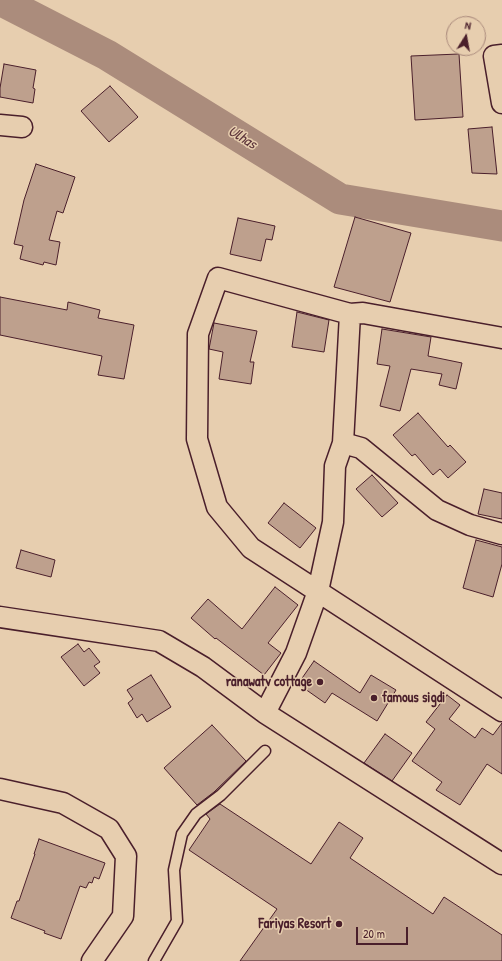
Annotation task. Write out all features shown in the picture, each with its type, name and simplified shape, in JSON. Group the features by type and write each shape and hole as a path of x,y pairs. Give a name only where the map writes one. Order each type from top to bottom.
{"street":[{"path":"502,55 494,56 502,102"},
{"path":"0,125 22,127"},
{"path":"502,338 363,313 350,314 218,278 198,334 197,439 217,507 251,548 502,711"},
{"path":"265,712 296,653 318,591 333,522 335,466 342,443 350,314"},
{"path":"342,443 361,448 437,510 470,525 502,534"},
{"path":"0,617 160,641 203,668 265,712 502,864"},
{"path":"0,789 63,803 109,829 126,856 123,916 92,961"}],"lane":[{"path":"154,961 177,921 174,870 182,834 196,814 220,795 265,751"}],"building":[{"path":"446,55 446,56 459,56 463,117 415,120 411,56"},
{"path":"4,64 36,70 33,88 35,89 33,103 0,97"},
{"path":"110,86 138,117 109,142 81,111"},
{"path":"492,127 497,174 472,173 468,129"},
{"path":"36,164 75,177 63,213 57,211 49,240 60,242 56,265 44,262 43,265 20,259 23,246 14,244 24,200"},
{"path":"355,217 411,233 390,302 334,287"},
{"path":"238,218 275,226 272,240 266,239 261,261 230,254"},
{"path":"0,297 67,310 68,302 100,310 98,318 134,325 124,379 98,375 102,356 0,335"},
{"path":"297,312 329,320 324,352 292,347"},
{"path":"214,323 257,331 250,362 254,362 251,384 219,379 223,352 209,349"},
{"path":"382,329 431,337 428,356 462,363 456,389 439,385 442,374 411,369 400,411 380,406 390,366 377,364"},
{"path":"418,413 448,447 450,445 466,462 448,478 440,469 433,475 415,454 412,456 393,435"},
{"path":"372,475 398,503 382,517 356,489"},
{"path":"484,489 502,493 502,519 478,514"},
{"path":"284,503 316,528 300,548 268,523"},
{"path":"476,540 502,547 502,564 493,597 463,588"},
{"path":"21,550 55,560 51,577 16,568"},
{"path":"275,587 298,605 268,643 281,653 264,675 216,638 215,639 191,618 208,599 242,629"},
{"path":"78,644 84,652 89,648 100,662 94,666 100,673 84,686 61,657"},
{"path":"314,661 360,693 371,675 396,690 377,721 332,693 325,703 298,684"},
{"path":"151,675 171,707 147,722 142,714 137,718 128,703 133,699 127,690"},
{"path":"447,695 460,705 449,719 475,738 482,728 493,735 502,723 502,774 487,764 460,805 436,790 442,782 412,761 435,729 426,722"},
{"path":"212,725 246,761 214,792 197,805 164,768"},
{"path":"385,734 412,753 392,781 364,763"},
{"path":"220,804 311,864 339,822 363,838 350,858 433,914 444,897 502,935 502,961 240,961 277,909 189,850 210,819 206,814"},
{"path":"39,839 105,863 99,879 94,877 92,883 89,882 86,888 80,886 61,939 11,918 17,901 19,901"}],"waterway":[{"name":"Ulhas","path":"0,0 107,55 340,199 502,226"}],"place":[{"name":"ranawatv cottage","path":"320,682"},
{"name":"famous sigdi","path":"374,698"},
{"name":"Fariyas Resort","path":"339,924"}]}
